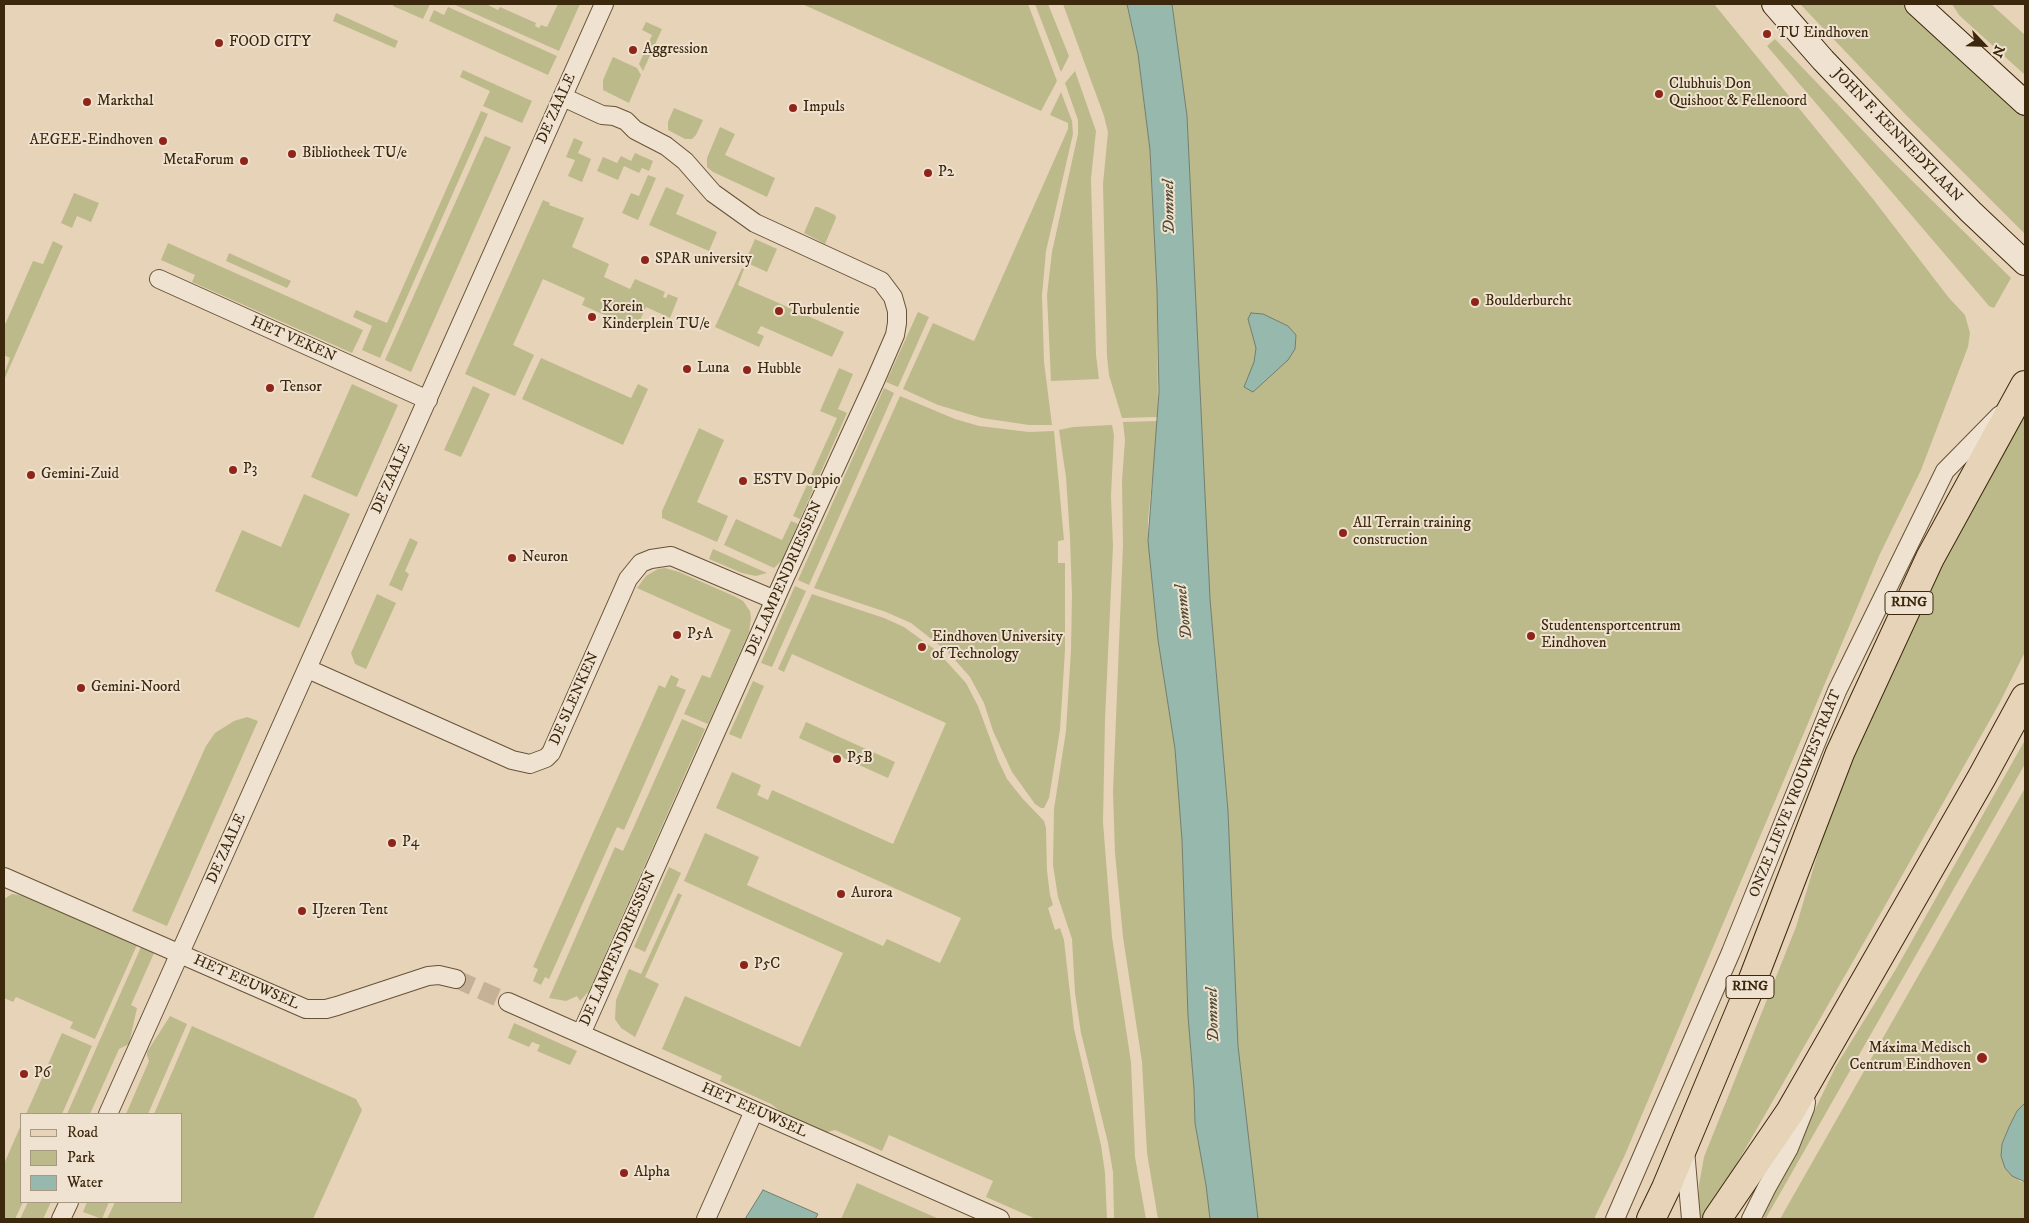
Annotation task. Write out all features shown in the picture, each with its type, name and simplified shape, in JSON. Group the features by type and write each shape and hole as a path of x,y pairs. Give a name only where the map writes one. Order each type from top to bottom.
{"main road":[{"name":"JOHN F. KENNEDYLAAN","path":"1774,4 1823,60 1886,126 1971,212 2025,262"},
{"path":"1917,4 2025,103"},
{"name":"ONZE LIEVE VROUWESTRAAT","path":"1651,1219 1666,1188 1748,992 1809,830 1851,728 1930,558 2022,390"},
{"path":"1717,1219 1790,1112 1982,777 2025,698"}],"street":[{"name":"DE ZAALE","path":"108,1113 604,4"},
{"name":"DE LAMPENDRIESSEN","path":"563,97 602,115 611,123 623,129 635,130 666,146 676,153 713,193 755,224 881,282 893,297 898,323 895,335 581,1034"},
{"name":"HET VEKEN","path":"159,279 428,400"},
{"name":"ONZE LIEVE VROUWESTRAAT","path":"1615,1219 1731,952 1837,690 1945,471 2022,390"},
{"name":"DE SLENKEN","path":"308,669 512,760 530,764 546,758 551,753 628,579 641,564 651,558 671,556 775,600"},
{"path":"4,876 180,954"},
{"name":"HET EEUWSEL","path":"180,954 295,1005 316,1010 337,1006 428,976 438,975 456,979"},
{"name":"HET EEUWSEL","path":"508,1002 1000,1219"},
{"path":"1752,1219 1789,1148 1805,1108 1809,1078"},
{"path":"706,1219 754,1111"},
{"path":"1685,1142 1691,1219"},
{"path":"61,1219 69,1203"}],"green space":[{"path":"394,4 430,4 423,19 393,6"},
{"path":"453,4 486,4 498,10 500,7 536,23 535,26 539,28 541,25 547,27 558,4 580,4 559,51"},
{"path":"802,4 1028,4 1057,81 1041,111"},
{"path":"1035,4 1048,4 1069,56 1061,72"},
{"path":"1063,4 1127,4 1138,54 1150,150 1157,290 1158,417 1122,418 1109,375 1103,184 1108,132 1104,116"},
{"name":"Studentensportcentrum Eindhoven","path":"1172,4 1714,4 1873,199 1949,298 1965,315 1970,333 1968,347 1921,470 1879,556 1624,1157 1594,1219 1258,1219 1238,1046 1228,811 1210,599 1187,116"},
{"path":"1800,4 1902,4 2025,116 2025,234 1905,114"},
{"path":"1952,4 1991,4 2025,35 2025,75 1959,15"},
{"path":"448,7 557,56 548,75 429,21 434,10 444,15"},
{"path":"336,13 398,41 395,48 333,21"},
{"path":"646,22 662,29 643,71 639,64 652,35 642,30"},
{"path":"1775,39 1890,159 2011,278 1994,308 1989,306 1767,46"},
{"path":"613,57 637,68 641,75 629,103 603,90 603,80"},
{"path":"463,70 532,101 522,123 483,106 490,91 460,77"},
{"path":"1075,71 1096,131 1091,179 1096,355 1099,379 1051,381 1047,295 1052,252 1078,134 1078,120 1065,83"},
{"path":"1061,92 1072,121 1073,134 1046,251 1042,295 1044,362 1052,425 1029,425 982,418 938,405 903,389 933,323 974,341 1068,129 1068,123 1050,115"},
{"path":"674,108 703,120 692,139 685,139 668,130 668,122"},
{"path":"481,111 488,114 380,358 362,350 372,326 353,317 356,310 387,323"},
{"path":"720,127 735,134 725,155 775,178 767,197 713,172 707,167 707,158"},
{"path":"485,136 511,147 411,372 385,360"},
{"path":"574,138 583,142 578,153 591,159 582,182 568,176 575,160 566,157"},
{"path":"635,153 653,161 649,171 642,168 639,173 624,166 618,180 597,171 603,157 617,163 621,156 631,161"},
{"path":"648,175 656,178 638,220 622,213 631,193 639,196"},
{"path":"666,187 684,195 676,214 717,232 709,251 649,225"},
{"path":"74,193 99,203 91,222 77,216 72,228 61,223"},
{"path":"543,200 550,203 549,205 584,218 572,247 609,264 604,277 630,289 635,279 665,292 663,297 666,298 668,294 678,298 670,318 646,307 636,329 582,305 585,298 543,279 513,345 534,355 515,396 465,374"},
{"path":"815,207 835,215 836,218 825,244 804,233"},
{"path":"755,239 777,249 767,272 745,262"},
{"path":"53,241 63,246 4,380 4,374 10,358 4,355 4,327 33,261 43,264"},
{"path":"168,243 363,330 352,353 192,282 195,275 161,260"},
{"path":"229,253 291,281 287,288 226,261"},
{"path":"742,268 744,269 738,285 844,332 832,357 761,326 757,333 764,336 759,347 715,327"},
{"path":"918,312 929,317 898,387 886,382"},
{"path":"541,358 631,398 638,384 648,389 623,445 522,399"},
{"path":"839,368 853,374 838,409 847,413 800,519 793,516 837,418 820,411"},
{"path":"352,384 398,405 357,497 311,477"},
{"path":"473,386 490,394 461,457 444,450"},
{"path":"884,388 894,393 809,585 798,580"},
{"path":"900,396 955,419 979,426 1029,432 1054,431 1064,540 1058,541 1058,563 1065,563 1065,650 1060,730 1049,798 1044,808 1035,804 1012,772 993,731 984,703 970,677 948,652 911,623 886,612 814,588"},
{"path":"2025,409 2025,652 1999,704 1705,1219 1699,1218 1699,1185 1704,1157 1796,927 1834,798 1949,547"},
{"path":"1158,421 1148,520 1148,541 1158,640 1175,749 1182,840 1188,1016 1195,1123 1210,1219 1158,1219 1147,1153 1142,1062 1123,937 1115,853 1113,792 1123,545 1122,481 1125,440 1123,422"},
{"path":"1112,425 1114,435 1111,496 1113,546 1105,720 1103,822 1112,937 1131,1062 1135,1157 1146,1219 1114,1219 1113,1172 1108,1143 1081,1033 1075,993 1072,939 1058,897 1053,865 1054,809 1066,731 1072,595 1066,477 1059,430 1073,427"},
{"path":"699,428 724,440 697,502 728,516 717,542 662,518 662,511"},
{"path":"304,494 350,514 299,628 215,591 242,530 281,547"},
{"path":"736,519 782,540 791,521 798,524 782,560 774,568 724,545"},
{"path":"410,538 418,542 405,571 409,574 402,591 389,585"},
{"path":"713,549 767,573 756,576 742,573 709,559"},
{"path":"665,568 679,572 736,597 743,601 750,611 749,632 708,724 684,714 702,675 710,678 731,630 637,588 646,576 658,569"},
{"path":"795,586 806,591 772,667 761,663"},
{"path":"377,594 396,603 366,669 355,664 351,653"},
{"path":"812,594 884,618 904,627 937,651 966,683 978,706 1007,779 1044,821 1046,828 1047,871 1053,905 1048,908 1055,930 1060,928 1064,940 1074,1029 1101,1145 1105,1173 1107,1219 1036,1219 986,1197 993,1181 889,1135 882,1151 835,1130 820,1134 794,1122 771,1104 720,1081 722,1076 662,1049 685,996 800,1047 843,953 684,881 705,833 759,857 747,885 883,946 887,939 940,963 961,918 716,808 732,772 761,785 757,795 768,800 772,790 893,844 946,723 792,654 784,672 778,669"},
{"path":"671,675 679,679 676,686 686,690 624,830 617,827 549,979 545,977 541,985 533,981 538,969 533,967 659,685 665,688"},
{"path":"753,681 764,686 741,739 729,734"},
{"path":"247,717 258,721 167,926 132,911 206,746 215,733 234,721"},
{"path":"682,719 705,729 589,991 580,1001 577,996 566,1001 549,998 615,847 623,851"},
{"path":"806,722 895,762 888,778 799,738"},
{"path":"2025,740 2025,764 1766,1218 1763,1217 1767,1200 1808,1124 1836,1066 1896,969"},
{"path":"2025,788 2025,1103 2017,1111 2002,1144 2001,1156 2005,1168 2021,1182 2025,1182 2025,1219 1780,1219"},
{"path":"669,867 681,873 645,952 634,947"},
{"path":"678,893 682,895 645,977 659,984 635,1037 621,1028 615,1019 616,1000 629,969 641,974"},
{"path":"12,894 26,896 137,945 95,1039 70,1028 73,1022 16,997 13,1002 4,998 4,899"},
{"path":"141,947 154,953 131,1005 137,1008 129,1044 119,1049 90,1113 67,1113"},
{"path":"170,1016 187,1024 148,1113 126,1113 149,1061 147,1052"},
{"path":"514,1023 577,1051 570,1065 537,1051 540,1045 532,1042 529,1047 508,1038"},
{"path":"192,1026 356,1099 362,1110 313,1219 107,1219 115,1203 182,1203 182,1113 154,1113"},
{"path":"62,1033 92,1046 62,1113 26,1113"},
{"path":"20,1127 20,1203 23,1203 15,1219 4,1219 4,1164"},
{"path":"857,1183 939,1219 841,1219"},
{"path":"28,1203 51,1203 43,1219 20,1219"},
{"path":"87,1203 109,1203 102,1219 83,1212"}],"water":[{"name":"Dommel","path":"1127,4 1172,4 1187,116 1210,599 1228,811 1238,1046 1258,1219 1210,1219 1195,1123 1188,1016 1182,840 1175,749 1158,640 1148,541 1159,392 1157,290 1150,150 1138,54"},
{"path":"1251,313 1263,314 1288,326 1296,335 1295,349 1288,360 1253,392 1244,387 1254,362 1256,348 1248,319"},
{"path":"2025,1103 2025,1182 2012,1176 2005,1168 2001,1156 2002,1144 2009,1127 2017,1111"},
{"path":"763,1190 818,1214 815,1219 745,1219"}],"tunnel":[{"path":"456,979 508,1002"}],"place":[{"name":"TU Eindhoven","path":"1767,34"},
{"name":"FOOD CITY","path":"219,43"},
{"name":"Aggression","path":"633,50"},
{"name":"Clubhuis Don Quishoot & Fellenoord","path":"1659,94"},
{"name":"Markthal","path":"87,102"},
{"name":"Impuls","path":"793,108"},
{"name":"AEGEE-Eindhoven","path":"163,141"},
{"name":"Bibliotheek TU/e","path":"292,154"},
{"name":"MetaForum","path":"244,161"},
{"name":"P2","path":"928,173"},
{"name":"SPAR university","path":"645,260"},
{"name":"Boulderburcht","path":"1475,302"},
{"name":"Turbulentie","path":"779,311"},
{"name":"Korein Kinderplein TU/e","path":"592,317"},
{"name":"Luna","path":"687,369"},
{"name":"Hubble","path":"747,370"},
{"name":"Tensor","path":"270,388"},
{"name":"P3","path":"233,470"},
{"name":"Gemini-Zuid","path":"31,475"},
{"name":"ESTV Doppio","path":"743,481"},
{"name":"All Terrain training construction","path":"1343,533"},
{"name":"Neuron","path":"512,558"},
{"name":"P5A","path":"677,635"},
{"name":"Studentensportcentrum Eindhoven","path":"1531,636"},
{"name":"Eindhoven University of Technology","path":"922,647"},
{"name":"Gemini-Noord","path":"81,688"},
{"name":"P5B","path":"837,759"},
{"name":"P4","path":"392,843"},
{"name":"Aurora","path":"841,894"},
{"name":"IJzeren Tent","path":"302,911"},
{"name":"P5C","path":"744,965"},
{"name":"Máxima Medisch Centrum Eindhoven","path":"1982,1058"},
{"name":"P6","path":"24,1074"},
{"name":"Alpha","path":"624,1173"}]}
